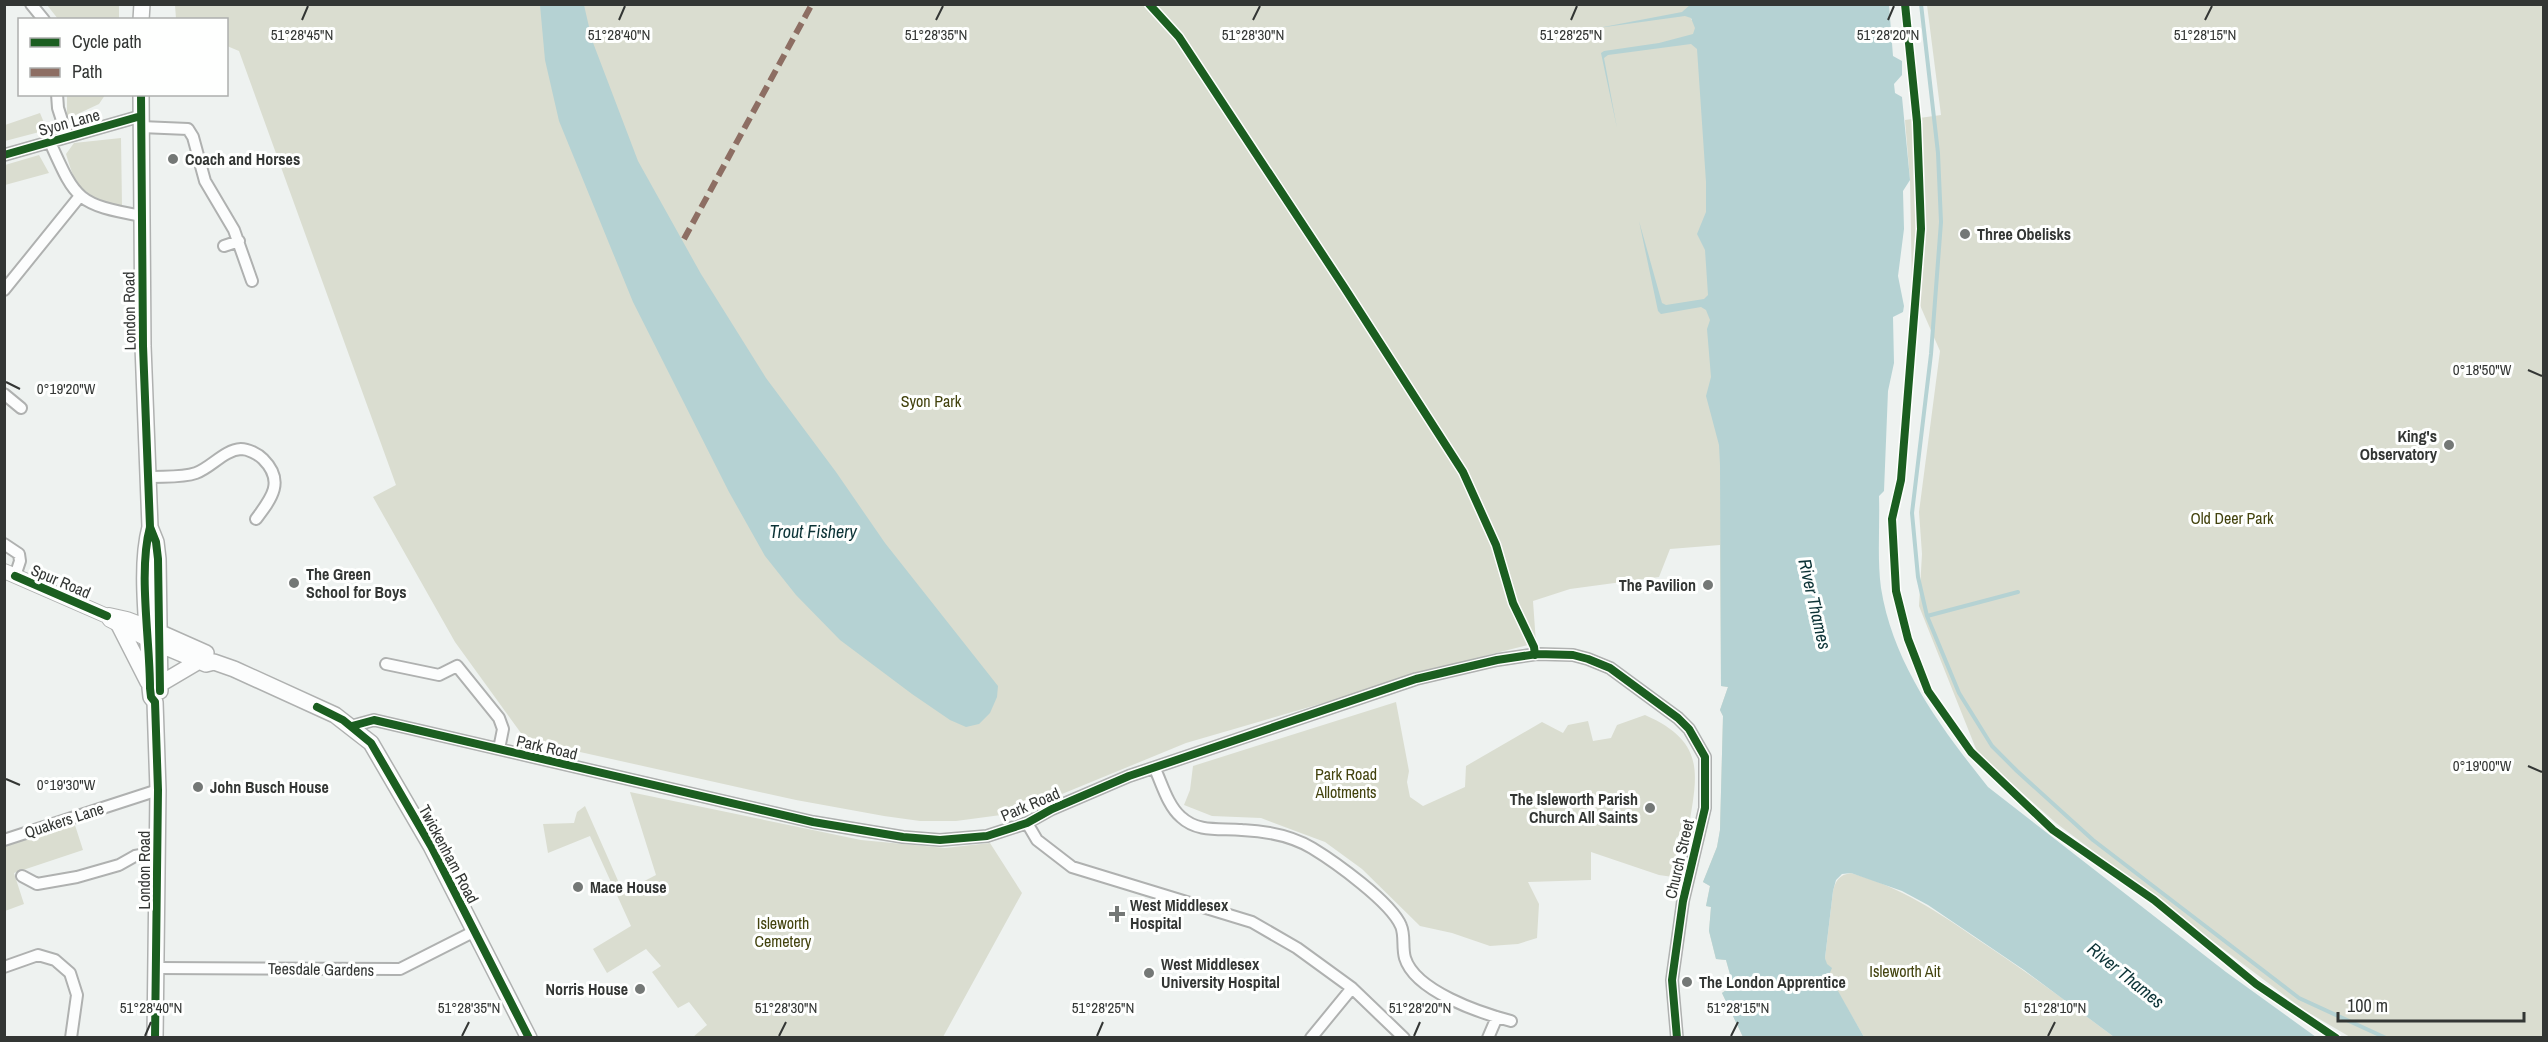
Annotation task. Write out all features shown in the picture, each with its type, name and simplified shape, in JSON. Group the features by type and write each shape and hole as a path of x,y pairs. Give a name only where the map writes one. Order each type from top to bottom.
{"main road":[{"name":"London Road","path":"141,96 142,346 150,527 146,544 154,637 158,790 158,968 155,1038"},
{"name":"Spur Road","path":"10,573 113,621 154,637"},
{"path":"113,621 155,691 207,661"},
{"name":"Twickenham Road","path":"154,637 322,709 352,726 370,743 394,781 475,931 529,1038"}],"street":[{"path":"31,4 42,18"},
{"path":"57,96 58,108 67,136"},
{"name":"Syon Lane","path":"4,155 49,140 141,121 188,129 193,137 205,181 239,240"},
{"name":"Syon Lane","path":"49,140 63,171 80,196"},
{"path":"4,290 80,196 88,203 100,208 142,216"},
{"path":"224,246 239,240 252,281"},
{"path":"4,393 21,408"},
{"path":"149,477 192,474 203,470 226,454 242,449 259,455 271,467 276,483 269,501 256,519"},
{"path":"4,544 19,554 20,561 10,573"},
{"name":"Park Road","path":"352,726 374,720 859,831 940,840 987,836 1027,823 1102,788 1214,747 1318,714 1416,679 1497,660 1538,654 1573,655 1603,664 1659,704"},
{"path":"386,664 439,675 457,666 499,718 503,729 499,749"},
{"name":"Church Street","path":"1659,704 1689,729 1705,757 1707,775 1705,807 1683,901 1672,980 1677,1038"},
{"path":"1155,769 1169,800 1180,817 1200,828 1244,830 1289,838 1311,847 1351,875 1388,908 1401,926 1405,958 1417,979 1459,1003 1511,1021"},
{"name":"Quakers Lane","path":"4,840 158,790"},
{"path":"1027,823 1037,840 1072,867 1252,922 1296,948 1352,988 1404,1038"},
{"path":"22,876 37,884 77,878 118,865 135,856 157,852"},
{"name":"Teesdale Gardens","path":"158,968 400,969 475,931"},
{"path":"4,967 38,955 55,960 70,973 77,995 71,1038"},
{"path":"1311,1038 1352,988"},
{"path":"1488,1038 1497,1017"}],"green space":[{"name":"Syon Park","path":"1691,4 1691,20 1734,5 1743,1037 1722,993 1733,985 1726,960 1716,959 1709,931 1711,907 1706,906 1710,886 1703,882 1717,847 1720,830 1723,716 1720,710 1728,687 1721,686 1720,545 1670,549 1659,577 1570,589 1533,601 1536,643 1186,743 1045,801 1001,815 956,821 920,821 884,816 796,800 526,740 455,642 373,497 396,485 239,51 228,46 228,18 176,18 175,5"},
{"path":"47,5 119,5 119,18 57,18"},
{"name":"Old Deer Park","path":"1927,5 2543,5 2543,1037 2350,1037 2304,1010 2056,823 1978,754 1919,606 1922,554 1919,512 1940,351 1912,287 1910,180 1905,120 1941,115"},
{"path":"67,96 104,96 99,104 67,119"},
{"path":"40,113 47,130 5,141 5,125"},
{"path":"121,138 122,206 98,200 84,191 74,177 66,154 74,143"},
{"path":"39,155 49,173 5,185 5,165"},
{"name":"Park Road Allotments","path":"1396,702 1409,771 1407,782 1410,797 1423,806 1465,787 1466,766 1542,722 1563,733 1568,725 1588,721 1593,741 1611,738 1617,725 1645,715 1665,725 1679,736 1688,748 1695,776 1688,831 1676,838 1676,864 1673,877 1659,875 1591,852 1591,880 1528,882 1539,904 1537,938 1518,944 1490,946 1452,933 1420,926 1362,869 1325,842 1261,818 1212,816 1184,805 1190,790 1193,766"},
{"name":"Isleworth Cemetery","path":"630,792 861,840 945,848 990,843 1022,893 943,1037 693,1037 707,1025 689,1002 678,1008 652,972 661,966 646,949 607,973 593,949 631,926 590,836 548,853 543,824 574,823 577,812 585,806 623,892 656,875"},
{"path":"74,822 83,850 14,873 24,904 5,911 4,845"},
{"name":"Isleworth Ait","path":"1851,873 1903,893 1934,910 2014,964 2114,1037 1864,1037 1828,975 1825,958 1834,887 1841,877"}],"water":[{"name":"River Thames","path":"1691,4 1889,5 1893,56 1902,61 1902,75 1894,84 1895,93 1902,97 1910,180 1903,191 1904,229 1898,276 1904,306 1903,312 1893,317 1894,363 1888,391 1884,491 1879,496 1881,588 1896,643 1921,694 1953,742 1988,787 2226,972 2316,1037 2114,1037 2024,970 1928,905 1902,891 1851,873 1842,874 1836,880 1825,958 1827,964 1832,968 1829,975 1864,1037 1743,1037 1722,993 1733,985 1726,960 1716,959 1709,931 1711,907 1706,906 1710,886 1703,882 1717,847 1720,830 1723,716 1720,710 1728,687 1721,686 1719,445 1706,396 1711,377 1707,329 1710,320 1706,310 1701,307 1661,314 1658,311 1639,221 1662,303 1666,305 1704,299 1708,295 1705,250 1697,234 1706,212 1706,182 1697,49 1691,44 1608,55 1604,58 1617,128 1601,53 1659,43 1693,34 1695,28 1691,18 1685,16 1598,28 1682,12"},
{"name":"Trout Fishery","path":"540,5 584,5 592,40 638,161 701,274 766,378 885,543 998,686 997,697 990,713 979,724 966,727 950,720 840,640 796,595 765,556 729,492 633,302 559,121 545,60"}],"waterway":[{"path":"1921,4 1938,153 1941,222 1931,354 1912,513 1918,577 1927,616 1959,693 1992,746 2093,840 2299,998 2386,1038"},
{"path":"1927,616 2018,592"}],"marked path":[{"path":"684,239 812,4"}],"cycle path":[{"path":"1149,4 1179,37 1463,472 1496,545 1513,603 1534,647 1535,655"},
{"path":"1905,4 1917,122 1921,229 1901,480 1892,519 1896,591 1908,639 1928,691 1971,752 2053,830 2154,900 2256,984 2336,1038"},
{"path":"141,96 143,346 150,527 145,564 145,585 150,688 151,697 155,702 158,790 155,1038"},
{"path":"4,155 141,116"},
{"path":"150,527 156,542 158,559 160,691"},
{"path":"15,576 107,616"},
{"path":"352,726 374,720 813,822 903,837 940,840 987,836 1027,823 1052,809 1129,776 1416,679 1497,660 1537,654 1573,655 1610,668 1678,718 1689,729 1705,757 1705,808 1683,901 1672,980 1677,1038"},
{"path":"317,707 343,720 371,743 431,846 529,1038"}],"place":[{"name":"Coach and Horses","path":"173,159"},
{"name":"Three Obelisks","path":"1965,234"},
{"name":"King's Observatory","path":"2449,445"},
{"name":"The Green School for Boys","path":"294,583"},
{"name":"The Pavilion","path":"1708,585"},
{"name":"John Busch House","path":"198,787"},
{"name":"The Isleworth Parish Church All Saints","path":"1650,808"},
{"name":"Mace House","path":"578,887"},
{"name":"West Middlesex Hospital","path":"1117,914"},
{"name":"West Middlesex University Hospital","path":"1149,973"},
{"name":"The London Apprentice","path":"1687,982"},
{"name":"Norris House","path":"640,989"}]}
